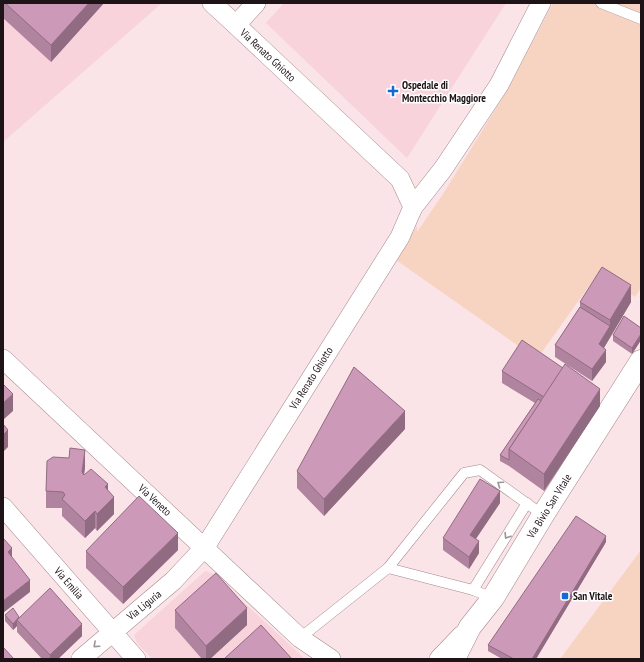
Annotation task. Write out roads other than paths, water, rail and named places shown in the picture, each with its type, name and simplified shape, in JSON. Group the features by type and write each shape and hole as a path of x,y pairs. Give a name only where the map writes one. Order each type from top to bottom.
{"main road":[{"name":"Via Bivio San Vitale","path":"451,657 470,627 493,598 535,509 641,361"}],"street":[{"name":"Via Renato Ghiotto","path":"212,3 400,179 413,207"},
{"name":"Via Renato Ghiotto","path":"236,25 256,3"},
{"name":"Via Renato Ghiotto","path":"205,547 400,237 413,207 443,170 499,84 541,3"},
{"name":"Via Veneto","path":"3,359 303,640 331,659"},
{"name":"Via Emilia","path":"3,507 136,659"},
{"name":"Via Liguria","path":"81,659 173,581 205,547"},
{"name":"Via Veneto","path":"303,640 317,659"}],"lane":[{"path":"601,3 641,19"},
{"path":"303,640 388,568 464,473 480,470 535,509 473,590"},
{"path":"388,568 473,590 493,598"}],"place":[{"name":"Ospedale di Montecchio Maggiore","path":"393,91"},
{"name":"San Vitale","path":"565,596"}]}
